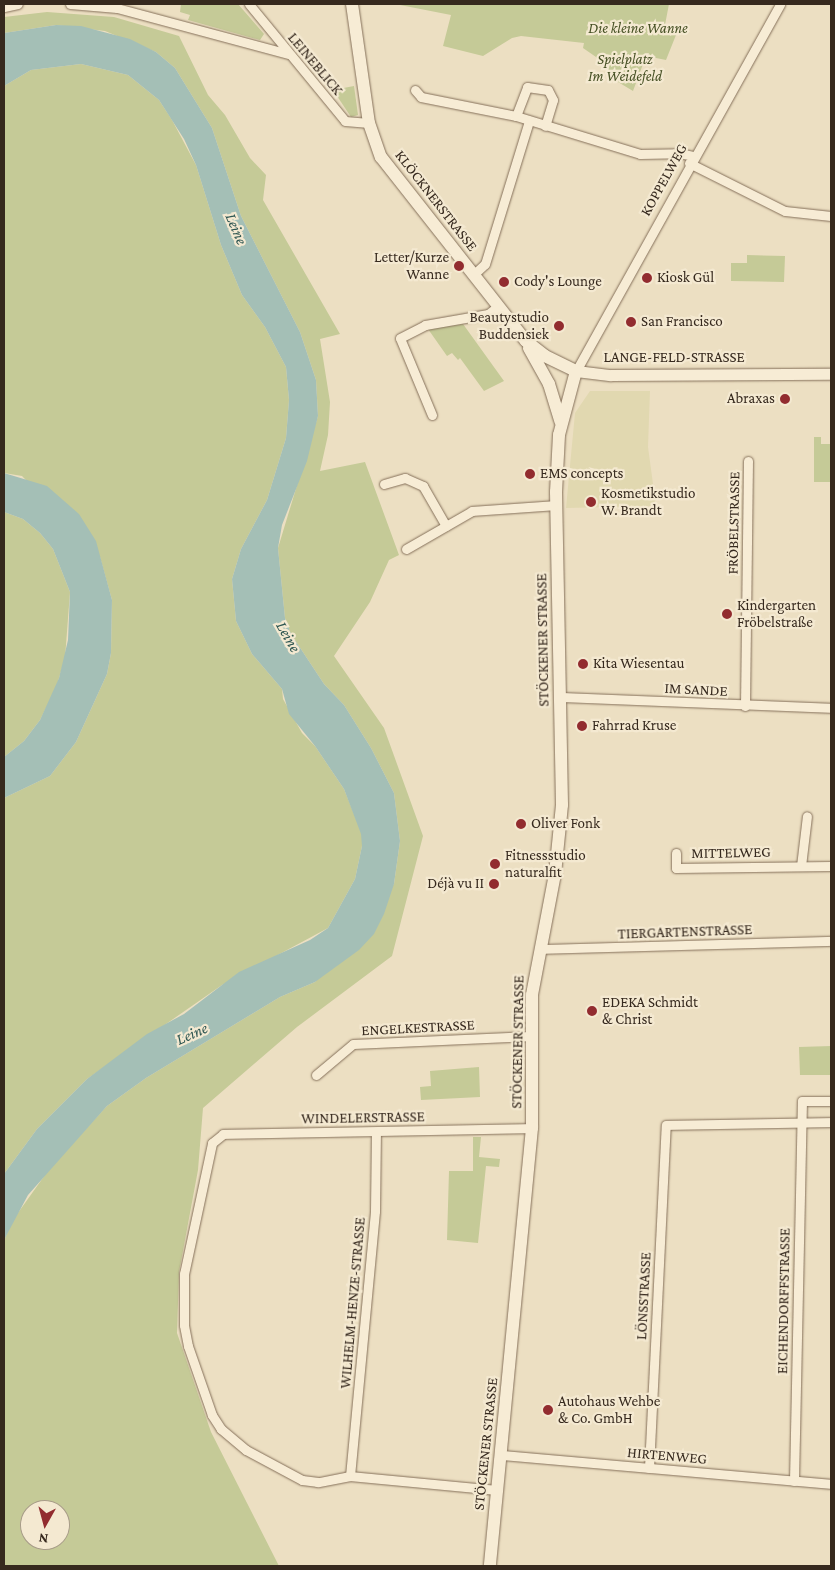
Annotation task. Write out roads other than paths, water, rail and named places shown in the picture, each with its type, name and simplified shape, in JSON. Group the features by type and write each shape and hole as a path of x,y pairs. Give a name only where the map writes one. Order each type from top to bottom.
{"main road":[{"name":"KLÖCKNERSTRASSE","path":"352,4 369,123 381,157 497,307 526,341"},
{"name":"LANGE-FELD-STRASSE","path":"526,341 545,356 576,371"},
{"path":"526,341 549,384 561,425"},
{"name":"STÖCKENER STRASSE","path":"490,1566 532,1128 532,995 559,843 564,781 560,697 556,504 561,425 576,371"}],"street":[{"path":"4,7 18,4"},
{"path":"70,4 118,8 289,54"},
{"name":"LEINEBLICK","path":"249,4 345,122 369,123"},
{"name":"KOPPELWEG","path":"576,371 691,160 780,4"},
{"path":"516,116 527,87 548,90 553,100 545,126"},
{"path":"415,90 421,97 516,116 640,154 680,153 785,212 831,216"},
{"path":"473,275 485,264 529,121"},
{"path":"432,415 400,338 425,326 488,314 497,307"},
{"name":"LANGE-FELD-STRASSE","path":"576,371 611,375 831,374"},
{"name":"FRÖBELSTRASSE","path":"745,706 748,461"},
{"path":"384,484 405,478 423,486 446,526"},
{"path":"406,549 472,511 556,504"},
{"name":"IM SANDE","path":"560,697 831,708"},
{"path":"801,866 807,816"},
{"name":"MITTELWEG","path":"676,853 676,868 831,866"},
{"name":"TIERGARTENSTRASSE","path":"540,949 831,941"},
{"name":"ENGELKESTRASSE","path":"316,1075 353,1044 531,1036"},
{"name":"EICHENDORFFSTRASSE","path":"794,1481 802,1101 831,1101"},
{"path":"802,1122 831,1122"},
{"name":"LÖNSSTRASSE","path":"649,1468 666,1125 802,1122"},
{"name":"WINDELERSTRASSE","path":"350,1476 318,1482 286,1474 232,1440 212,1415 188,1346 183,1299 188,1248 212,1143 223,1134 532,1128"},
{"name":"WILHELM-HENZE-STRASSE","path":"350,1476 375,1211 376,1132"},
{"name":"HIRTENWEG","path":"501,1455 831,1484"},
{"path":"350,1476 497,1490"}],"water":[{"name":"Leine","path":"56,25 81,26 130,39 156,52 175,68 212,128 241,216 300,332 316,380 318,416 307,461 282,525 278,548 285,618 291,634 324,684 344,705 371,748 394,793 400,841 394,884 384,914 374,934 359,950 315,982 280,997 146,1078 107,1106 28,1195 4,1240 4,1174 37,1129 87,1079 147,1034 184,1014 239,972 310,940 328,928 355,879 362,846 361,834 344,789 315,746 289,714 282,689 252,654 236,621 232,579 241,549 267,500 286,438 289,400 286,367 265,327 242,295 221,245 196,165 184,139 159,100 128,75 81,64 31,70 4,86 4,33"},
{"path":"4,473 47,486 79,514 96,541 112,600 111,653 107,674 76,742 50,776 4,798 4,757 24,741 40,720 59,678 68,640 70,592 53,549 40,533 23,519 4,512"}],"place":[{"name":"Letter/Kurze Wanne","path":"459,266"},
{"name":"Kiosk Gül","path":"647,278"},
{"name":"Cody's Lounge","path":"504,282"},
{"name":"San Francisco","path":"631,322"},
{"name":"Beautystudio Buddensiek","path":"559,326"},
{"name":"Abraxas","path":"785,399"},
{"name":"EMS concepts","path":"530,474"},
{"name":"Kosmetikstudio W. Brandt","path":"591,502"},
{"name":"Kindergarten Fröbelstraße","path":"727,614"},
{"name":"Kita Wiesentau","path":"583,664"},
{"name":"Fahrrad Kruse","path":"582,726"},
{"name":"Oliver Fonk","path":"521,824"},
{"name":"Fitnessstudio naturalfit","path":"495,864"},
{"name":"Déjà vu II","path":"494,884"},
{"name":"EDEKA Schmidt & Christ","path":"592,1011"},
{"name":"Autohaus Wehbe & Co. GmbH","path":"548,1410"}],"park label":[{"name":"Die kleine Wanne","path":"638,29"},
{"name":"Spielplatz Im Weidefeld","path":"625,68"}]}
